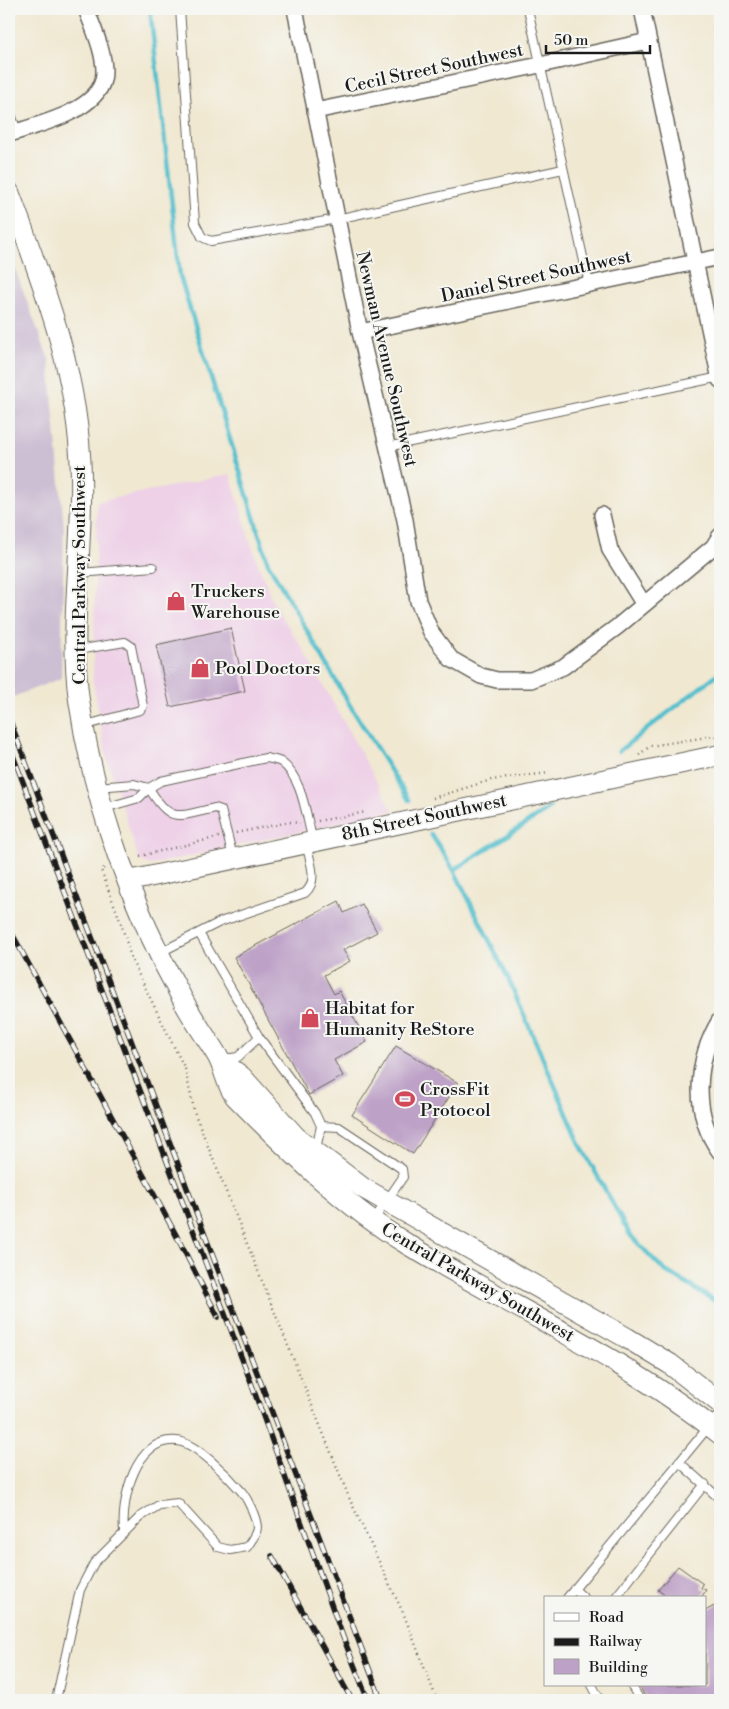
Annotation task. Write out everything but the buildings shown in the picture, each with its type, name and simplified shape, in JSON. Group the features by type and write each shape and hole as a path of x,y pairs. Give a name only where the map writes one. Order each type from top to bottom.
{"street":[{"path":"13,132 77,109 91,99 103,80 102,58 86,9"},
{"name":"Newman Avenue Southwest","path":"295,9 360,332 405,520 418,601 431,632 451,659 481,676 497,680 531,680 563,667 617,626 713,547 720,536"},
{"path":"642,9 720,378"},
{"name":"Cecil Street Southwest","path":"315,111 648,41"},
{"name":"Central Parkway Southwest","path":"9,192 53,310 72,391 81,475 77,650 79,698 102,808 128,880 159,953 184,1002 220,1060 228,1086 235,1096 306,1166 373,1221 406,1243 558,1328 716,1424"},
{"name":"Daniel Street Southwest","path":"360,332 720,257"},
{"path":"602,515 610,550 643,603"},
{"name":"8th Street Southwest","path":"128,880 233,858 309,835 393,824 720,755"},
{"path":"720,1020 706,1049 700,1082 703,1115 708,1131 720,1152"},
{"name":"Central Parkway Southwest","path":"220,1060 242,1077 296,1137 363,1188 627,1338 670,1364 720,1403"}],"lane":[{"path":"180,9 195,223 202,237 217,241 337,219 563,169"},
{"path":"528,9 589,284"},
{"path":"9,109 13,132"},
{"path":"388,447 720,378"},
{"path":"78,573 153,567"},
{"path":"77,650 125,642 130,646 143,706 140,710 84,726"},
{"path":"102,808 139,798 161,781 266,758 280,762 292,774 309,835 314,881 312,888 305,893 220,922 159,953"},
{"path":"97,787 134,784 150,788 166,812 177,816 215,808 221,810 233,858"},
{"path":"199,933 259,1037 315,1113 321,1126 315,1152"},
{"path":"220,1060 238,1057 259,1037"},
{"path":"321,1126 339,1127 402,1169 403,1177 373,1221"},
{"path":"569,1596 679,1462 716,1424"},
{"path":"56,1700 80,1590 94,1563 140,1517 160,1505 178,1503 218,1547 230,1550 247,1547 257,1528 253,1513 242,1493 194,1446 177,1441 163,1443 148,1450 134,1468 122,1513 124,1531"},
{"path":"679,1462 705,1484 720,1500"},
{"path":"617,1596 705,1484"},
{"path":"574,1589 582,1596"},
{"path":"593,1686 600,1700"},
{"path":"632,1686 640,1700"}],"path":[{"path":"635,758 650,746 720,735"},
{"path":"428,800 491,780 558,772"},
{"path":"140,856 290,822 309,835 370,811"},
{"path":"104,868 101,870 121,923 132,961 185,1068 195,1114 335,1464 404,1615 437,1700"}],"shaded area":[{"path":"9,253 49,360 64,528 61,678 13,697 9,686"},
{"path":"230,474 255,556 274,605 305,652 393,811 150,865 139,860 106,755 93,681 97,502"}],"waterway":[{"path":"150,9 180,276 268,563 351,707 409,800"},
{"path":"619,751 720,672"},
{"path":"454,870 550,808"},
{"path":"431,834 454,870 508,978 581,1146 630,1235 664,1270 720,1304"}],"railway":[{"path":"9,718 381,1700"},
{"path":"9,745 250,1380 343,1637 368,1700"},
{"path":"9,928 175,1233 218,1317"},
{"path":"272,1556 352,1700"}],"place":[{"name":"Truckers Warehouse","path":"176,601"},
{"name":"Pool Doctors","path":"200,668"},
{"name":"Habitat for Humanity ReStore","path":"310,1018"},
{"name":"CrossFit Protocol","path":"405,1099"}]}
